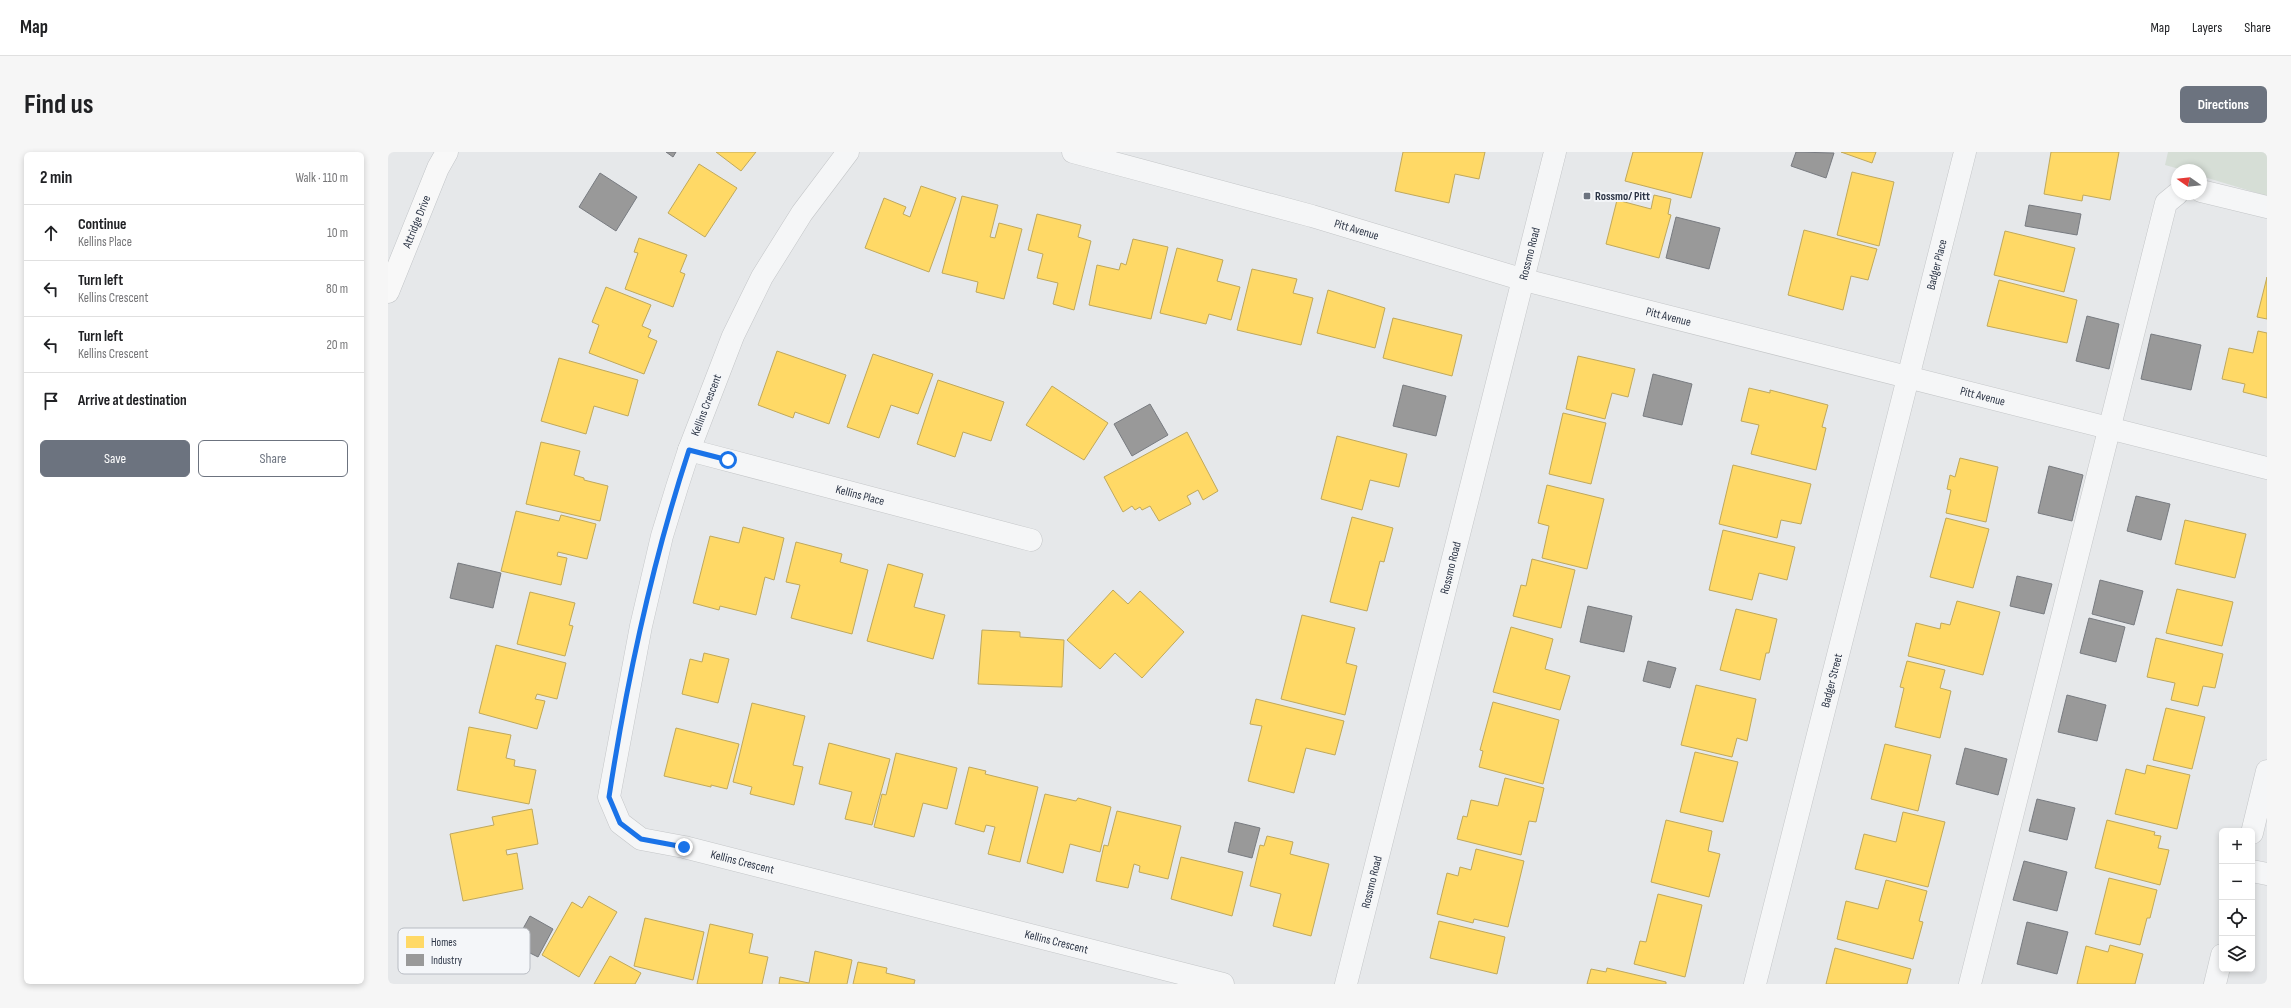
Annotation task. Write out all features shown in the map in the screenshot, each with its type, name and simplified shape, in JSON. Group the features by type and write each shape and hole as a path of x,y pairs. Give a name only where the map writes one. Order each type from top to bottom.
{"main road":[{"name":"Attridge Drive","path":"388,292 438,168 447,152"}],"street":[{"name":"Kellins Crescent","path":"848,152 802,213 762,277 733,336 689,450 659,551 641,626 615,757 609,797 620,823 641,839 684,847 1223,984"},
{"name":"Pitt Avenue","path":"1073,152 1312,216 1524,280 2267,468"},
{"name":"Rossmo Road","path":"1346,984 1555,152"},
{"name":"Badger Place","path":"1910,377 1965,152"},
{"path":"2207,192 2267,207"},
{"path":"1970,984 2108,428 2166,203 2171,199"},
{"name":"Badger Street","path":"1755,984 1910,377"},
{"name":"Kellins Place","path":"689,450 1031,540"},
{"path":"2253,828 2267,771"},
{"path":"2255,871 2267,874"},
{"path":"2215,984 2219,968"}],"shaded area":[{"path":"2168,152 2267,152 2267,196 2207,178 2207,164 2171,164 2171,167 2165,165"}],"building: Homes":[{"path":"716,152 756,152 741,171"},
{"path":"1403,152 1485,152 1479,179 1455,174 1449,203 1395,191"},
{"path":"1633,152 1703,152 1691,198 1625,181"},
{"path":"1841,152 1876,152 1872,163"},
{"path":"2051,152 2119,152 2110,200 2083,195 2082,201 2044,194"},
{"path":"699,164 737,188 705,237 668,213"},
{"path":"1852,172 1894,182 1879,246 1837,235"},
{"path":"921,186 956,198 929,272 865,248 884,198 906,207 903,214 910,217"},
{"path":"1654,195 1671,199 1668,214 1671,215 1659,258 1606,244 1617,200 1651,209"},
{"path":"962,196 998,205 990,237 995,238 999,223 1022,229 1004,299 976,292 978,282 942,273"},
{"path":"1037,214 1081,225 1078,237 1091,241 1074,310 1053,304 1058,283 1037,278 1043,254 1028,250"},
{"path":"1804,230 1877,249 1868,280 1851,276 1843,310 1788,295"},
{"path":"2005,231 2075,248 2064,292 1994,275"},
{"path":"639,238 687,255 680,272 685,274 673,307 625,289 638,253 634,252"},
{"path":"1133,239 1168,247 1151,319 1089,305 1097,265 1119,270 1121,263 1126,265"},
{"path":"1177,248 1223,260 1217,281 1240,287 1231,320 1209,314 1206,324 1160,313"},
{"path":"1252,269 1297,279 1293,293 1313,298 1301,345 1237,330"},
{"path":"2267,277 2267,319 2257,317"},
{"path":"1999,280 2077,300 2067,343 1987,326"},
{"path":"606,287 651,305 642,326 651,330 648,337 657,341 644,374 589,353 599,325 592,322"},
{"path":"1328,290 1385,308 1375,348 1317,333"},
{"path":"1393,318 1462,335 1452,376 1383,358"},
{"path":"2258,331 2267,333 2267,398 2243,392 2245,384 2222,379 2229,348 2253,353"},
{"path":"777,351 846,375 829,424 795,412 793,418 758,405"},
{"path":"873,354 933,374 918,414 891,405 879,438 847,427"},
{"path":"1578,356 1635,369 1628,397 1612,393 1605,419 1566,409"},
{"path":"559,358 638,380 628,416 594,406 586,434 541,421"},
{"path":"938,380 1004,402 991,441 963,432 955,457 917,444"},
{"path":"1052,386 1108,423 1084,460 1026,425"},
{"path":"1749,388 1770,393 1770,390 1828,405 1822,427 1826,428 1816,470 1751,454 1759,425 1741,421"},
{"path":"1563,413 1606,423 1591,484 1549,474"},
{"path":"1187,432 1218,491 1203,500 1198,490 1187,496 1191,504 1159,521 1150,506 1142,510 1140,507 1135,510 1132,506 1123,512 1104,477"},
{"path":"1337,436 1407,454 1399,487 1370,480 1362,510 1321,499"},
{"path":"541,442 580,451 574,475 584,478 584,480 608,486 600,521 526,504"},
{"path":"1960,458 1998,467 1986,522 1946,513 1951,490 1947,489 1950,475 1955,477"},
{"path":"1733,465 1811,484 1801,524 1781,520 1777,538 1719,524"},
{"path":"1547,485 1604,499 1587,569 1542,558 1549,526 1538,523"},
{"path":"516,511 559,521 561,515 596,524 587,559 558,552 557,556 567,558 561,585 501,571"},
{"path":"1352,517 1393,528 1384,562 1380,561 1367,611 1330,602"},
{"path":"1946,518 1989,529 1973,588 1930,577"},
{"path":"2185,520 2246,534 2235,578 2175,564"},
{"path":"743,527 784,538 774,580 765,577 756,615 720,606 719,610 693,603 710,536 739,543"},
{"path":"1723,530 1795,547 1787,580 1759,573 1752,600 1709,590"},
{"path":"796,542 842,554 840,562 868,570 852,634 791,618 800,585 786,582"},
{"path":"1532,559 1575,570 1561,628 1513,616 1521,585 1526,586"},
{"path":"888,564 923,574 914,607 945,615 933,659 867,641"},
{"path":"2177,589 2233,602 2222,646 2166,633"},
{"path":"1113,590 1128,604 1140,591 1184,632 1142,678 1115,653 1100,669 1067,640"},
{"path":"530,592 575,603 569,625 573,626 565,656 517,644"},
{"path":"1957,601 2000,612 1983,675 1908,656 1916,623 1940,629 1941,623 1950,625"},
{"path":"1736,609 1777,619 1769,653 1766,653 1760,680 1720,670"},
{"path":"1302,615 1355,628 1346,663 1357,666 1345,715 1281,699"},
{"path":"1511,627 1553,639 1545,669 1570,676 1560,710 1493,692"},
{"path":"982,630 1020,632 1020,637 1064,640 1062,687 978,684"},
{"path":"2156,638 2223,654 2215,688 2203,686 2198,706 2171,700 2175,683 2147,677"},
{"path":"496,645 566,663 557,699 537,694 535,699 545,701 537,729 479,713"},
{"path":"704,653 729,659 718,703 682,694 690,659 702,662"},
{"path":"1907,661 1945,670 1940,688 1951,691 1940,738 1895,727 1904,688 1900,687"},
{"path":"1696,685 1756,699 1747,741 1737,738 1732,757 1681,745"},
{"path":"1256,699 1344,721 1335,755 1306,748 1294,793 1248,781 1262,726 1250,724"},
{"path":"1493,702 1559,720 1543,784 1479,767 1483,751 1480,750"},
{"path":"752,703 805,716 793,765 803,767 794,805 750,794 752,787 733,782"},
{"path":"2166,708 2205,717 2192,769 2153,760"},
{"path":"469,727 511,735 506,758 515,760 514,766 536,770 529,804 457,790"},
{"path":"676,728 739,744 727,789 711,785 711,787 664,776"},
{"path":"829,743 890,759 872,825 845,819 852,792 819,784"},
{"path":"1885,744 1931,755 1918,811 1871,799"},
{"path":"1695,752 1738,762 1723,822 1680,812"},
{"path":"896,753 957,768 947,809 923,803 914,837 874,827 882,794 886,795"},
{"path":"2147,765 2190,775 2177,829 2115,814 2126,769 2145,774"},
{"path":"969,767 986,771 985,774 1038,787 1020,862 988,854 995,827 986,825 984,832 955,824"},
{"path":"1505,778 1544,788 1536,822 1529,821 1521,855 1457,839 1463,816 1467,817 1471,800 1498,806"},
{"path":"1045,794 1076,801 1078,798 1111,807 1100,852 1070,844 1063,873 1027,863"},
{"path":"532,809 538,844 506,850 507,855 517,853 523,889 463,901 450,834 494,825 492,817"},
{"path":"1117,811 1181,826 1168,879 1139,872 1140,866 1134,864 1128,888 1096,881 1104,845 1108,846"},
{"path":"1903,812 1945,822 1928,887 1855,869 1864,834 1896,842"},
{"path":"1666,820 1712,831 1708,851 1720,854 1709,897 1651,882"},
{"path":"2107,820 2155,832 2154,835 2161,836 2158,848 2169,850 2160,885 2095,868"},
{"path":"1267,836 1293,842 1290,854 1329,864 1311,936 1273,926 1281,894 1250,886 1260,845 1264,846"},
{"path":"1476,849 1524,861 1508,927 1474,919 1473,923 1437,914 1447,873 1458,876 1460,867 1471,870"},
{"path":"1181,857 1243,872 1232,916 1171,899"},
{"path":"2109,878 2157,890 2150,918 2147,918 2140,945 2095,934"},
{"path":"1886,880 1927,891 1919,921 1923,922 1913,959 1837,939 1846,901 1878,909"},
{"path":"1658,894 1702,905 1685,977 1634,964 1640,941 1646,942"},
{"path":"589,896 617,912 579,977 542,955 572,902 582,908"},
{"path":"645,918 704,932 693,980 634,966"},
{"path":"1439,921 1505,937 1497,974 1430,958"},
{"path":"710,924 753,934 749,953 768,957 762,984 697,984"},
{"path":"2110,945 2143,954 2135,984 2077,984 2086,946 2108,952"},
{"path":"1835,948 1911,969 1907,984 1826,984"},
{"path":"815,951 852,960 847,984 779,984 780,977 809,983"},
{"path":"610,956 641,973 635,984 594,984"},
{"path":"858,962 887,968 886,973 915,980 914,984 853,984"},
{"path":"1607,968 1666,982 1666,984 1587,984 1591,969 1606,972"}],"building: Industry":[{"path":"666,152 676,152 673,157"},
{"path":"1796,152 1834,153 1826,178 1791,166"},
{"path":"600,173 637,197 616,231 579,207"},
{"path":"2029,205 2081,214 2077,235 2025,226"},
{"path":"1676,217 1720,228 1709,269 1666,258"},
{"path":"2087,316 2119,324 2109,369 2076,361"},
{"path":"2151,334 2201,345 2191,390 2141,379"},
{"path":"1653,374 1692,384 1682,425 1643,416"},
{"path":"1403,385 1446,396 1436,436 1393,426"},
{"path":"1150,404 1168,435 1132,456 1114,424"},
{"path":"2049,466 2083,475 2072,521 2038,513"},
{"path":"2136,496 2170,504 2161,540 2127,531"},
{"path":"458,563 501,573 493,608 450,598"},
{"path":"2017,576 2052,584 2044,614 2010,606"},
{"path":"2100,580 2143,591 2134,625 2092,614"},
{"path":"1588,606 1632,616 1624,652 1580,642"},
{"path":"2089,618 2125,627 2116,662 2080,653"},
{"path":"1648,661 1676,668 1670,688 1643,681"},
{"path":"2067,695 2106,705 2097,741 2058,732"},
{"path":"1965,748 2007,759 1998,795 1956,784"},
{"path":"2037,799 2075,808 2067,840 2029,831"},
{"path":"1235,822 1260,828 1252,858 1228,852"},
{"path":"2024,861 2067,872 2057,911 2013,900"},
{"path":"530,916 553,929 538,957 530,953 530,928 523,928"},
{"path":"2027,922 2068,932 2057,974 2017,964"}],"place":[{"name":"Rossmo/ Pitt","path":"1587,196"}],"route":[{"path":"684,847 641,839 620,823 609,797 615,757 641,626 662,536 689,450 728,460"}]}
